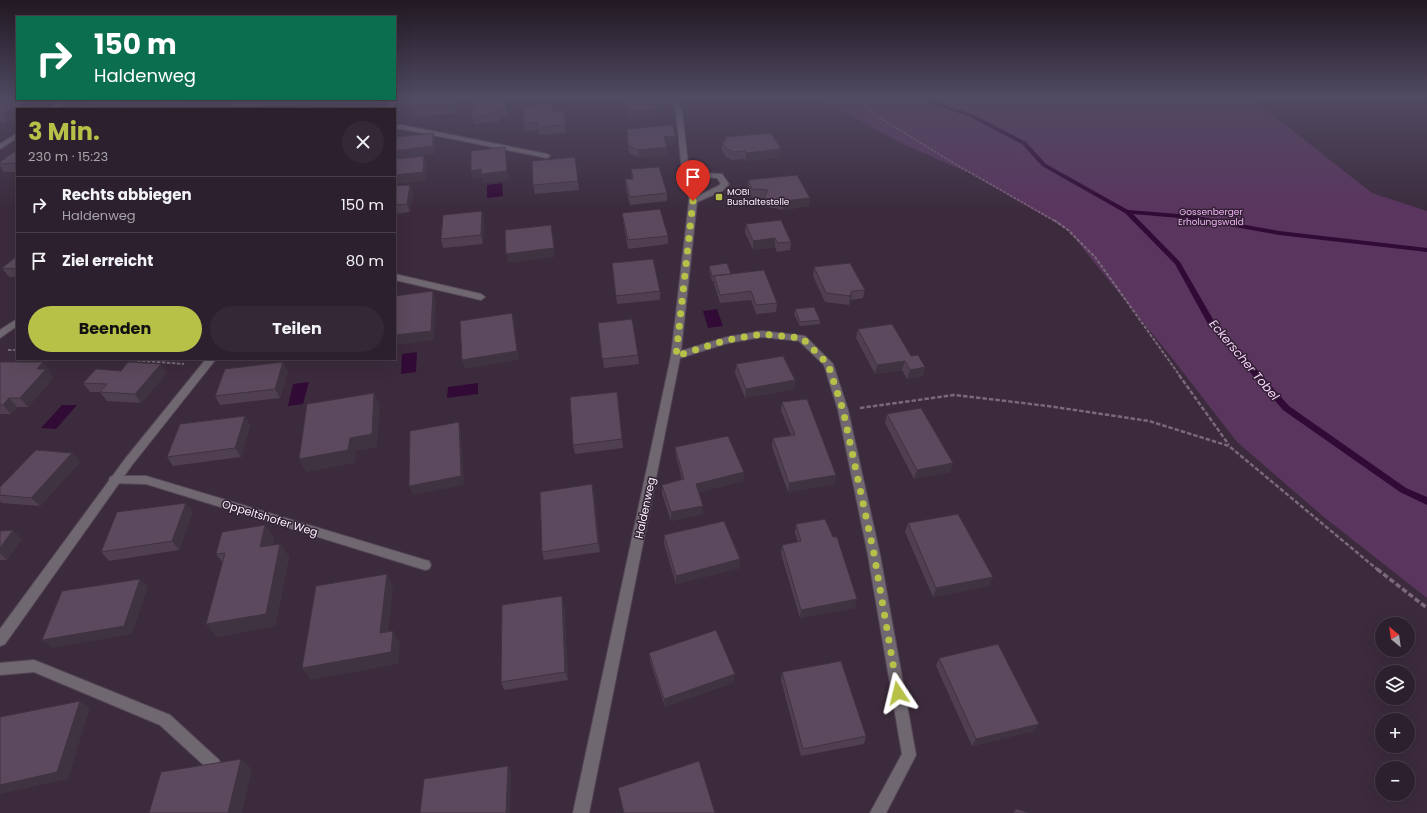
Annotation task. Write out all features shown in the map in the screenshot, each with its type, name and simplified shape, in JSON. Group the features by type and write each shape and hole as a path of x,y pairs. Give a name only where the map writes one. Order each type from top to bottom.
{"street":[{"path":"0,147 16,136"},
{"path":"447,136 547,156"},
{"name":"Haldenweg","path":"582,813 676,356 693,201 692,180 686,172 682,136"},
{"path":"692,180 704,175 719,176 725,184 720,189 693,201"},
{"path":"396,277 482,297"},
{"path":"0,335 16,323"},
{"path":"676,356 727,340 762,334 802,338 828,364 843,410 874,554 909,755 878,813"},
{"path":"0,640 114,480 171,405 209,362"},
{"name":"Oppeltshofer Weg","path":"114,480 146,480 425,565"},
{"path":"0,669 34,666 165,720 214,765"}],"path":[{"path":"909,136 957,165 1045,214 1068,230 1095,257 1229,446 1406,594 1427,608"},
{"path":"128,360 174,364 209,362"},
{"path":"843,410 954,395 1048,406 1149,421 1229,446"}],"green space":[{"name":"Gossenberger Erholungswald","path":"888,136 1299,136 1372,193 1427,211 1427,598 1325,518 1237,442 1172,358 1068,230 971,174"}],"shaded area":[{"path":"502,183 503,196 487,198 487,185"},
{"path":"717,309 723,326 708,328 703,311"},
{"path":"417,352 416,372 401,374 402,354"},
{"path":"309,382 303,404 288,406 293,384"},
{"path":"478,383 478,394 447,398 448,387"},
{"path":"62,405 77,405 56,429 41,428"}],"building":[{"path":"433,136 433,146 396,151 396,137"},
{"path":"627,136 676,136 664,137 667,147 638,150 628,145"},
{"path":"773,136 781,149 746,153 745,151 733,152 725,148 722,141 726,141 725,137"},
{"path":"505,147 507,171 481,174 481,169 471,171 471,151"},
{"path":"13,152 16,152 16,163 0,164 0,162"},
{"path":"424,156 423,172 396,175 396,159"},
{"path":"575,157 578,181 533,185 532,161"},
{"path":"659,167 667,193 630,197 625,179 633,179 631,169"},
{"path":"797,175 810,198 783,201 764,198 768,190 752,189 748,180"},
{"path":"410,185 407,204 396,205 396,186"},
{"path":"660,209 668,236 628,240 622,213"},
{"path":"482,211 481,235 441,239 443,215"},
{"path":"781,220 791,242 778,243 775,238 753,241 746,224"},
{"path":"551,225 554,248 506,254 505,230"},
{"path":"16,257 16,269 2,268"},
{"path":"653,259 660,291 616,296 612,263"},
{"path":"727,263 731,274 712,276 709,266"},
{"path":"850,263 865,290 852,291 850,296 826,293 814,267"},
{"path":"764,270 777,303 756,305 751,291 720,295 714,276"},
{"path":"433,291 431,331 396,335 396,296"},
{"path":"814,307 820,320 800,322 795,309"},
{"path":"512,313 517,351 462,360 460,321"},
{"path":"632,319 638,355 602,359 598,323"},
{"path":"892,324 911,356 918,355 925,367 910,370 905,361 877,365 858,329"},
{"path":"783,356 795,380 746,389 736,364"},
{"path":"0,362 43,362 37,369 46,369 20,398 9,398 3,405 0,405"},
{"path":"128,362 161,364 135,394 100,392 107,384 83,383 96,369 121,371"},
{"path":"283,362 275,389 215,396 225,369"},
{"path":"617,392 622,439 573,445 570,397"},
{"path":"374,393 372,434 350,438 348,450 299,459 307,404"},
{"path":"807,399 836,475 789,483 773,438 795,435 782,402"},
{"path":"921,408 953,463 917,470 887,414"},
{"path":"245,416 235,448 167,457 180,424"},
{"path":"459,422 461,476 409,486 410,431"},
{"path":"728,436 744,472 696,484 703,506 671,512 662,485 684,479 675,447"},
{"path":"36,450 72,453 31,498 0,495 0,487"},
{"path":"592,484 598,543 542,552 540,492"},
{"path":"186,503 172,541 101,552 117,512"},
{"path":"958,514 993,577 936,588 908,523"},
{"path":"825,519 833,537 837,537 857,599 801,610 782,545 801,541 796,524"},
{"path":"724,521 740,559 676,576 664,535"},
{"path":"265,525 260,547 280,544 266,614 206,624 225,553 216,554 222,532"},
{"path":"13,530 0,548 0,531"},
{"path":"387,574 380,633 393,631 391,652 302,668 316,586"},
{"path":"140,579 124,626 42,640 62,591"},
{"path":"562,596 565,672 501,682 502,605"},
{"path":"716,630 735,674 664,699 649,653"},
{"path":"998,644 1039,724 976,739 939,658"},
{"path":"841,661 866,736 803,749 782,672"},
{"path":"80,701 57,772 0,785 0,717"},
{"path":"241,759 228,813 149,813 161,772"},
{"path":"699,761 715,813 624,813 618,788"},
{"path":"508,766 506,813 420,813 424,779"},
{"path":"1016,809 1030,813 1013,813"}],"waterway":[{"name":"Eckerscher Tobel","path":"1010,136 1024,143 1044,165 1127,212"},
{"path":"1127,212 1191,217 1279,233 1427,250"},
{"name":"Eckerscher Tobel","path":"1127,212 1178,263 1211,322 1286,408 1403,490 1427,501"}],"place":[{"name":"MOBI Bushaltestelle","path":"719,197"}],"route":[{"path":"693,201 676,356 727,340 762,334 802,338 828,364 843,410 874,554 898,693"}]}
